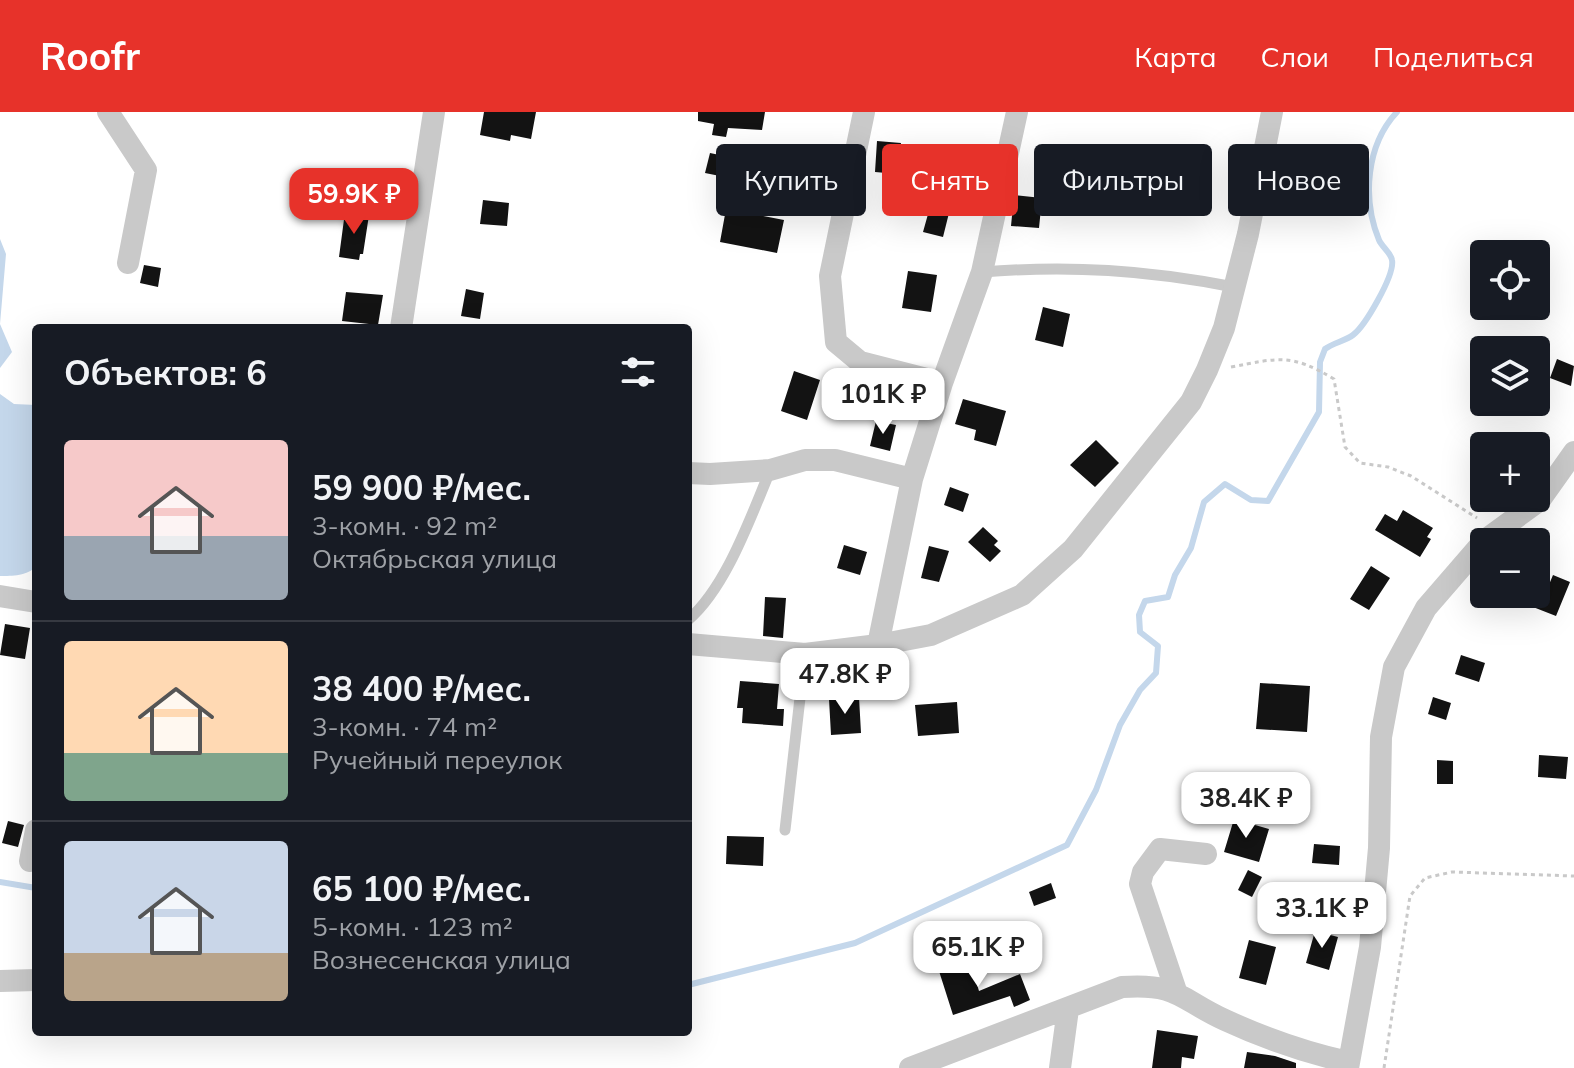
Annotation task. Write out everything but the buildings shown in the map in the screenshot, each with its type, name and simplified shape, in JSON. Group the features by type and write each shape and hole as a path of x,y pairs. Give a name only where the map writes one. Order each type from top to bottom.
{"street":[{"path":"108,112 146,170 128,263"},
{"path":"402,324 434,112"},
{"path":"864,112 830,276 836,342 860,362 942,383"},
{"path":"878,645 912,479 982,272 1017,112"},
{"path":"692,644 805,654 931,635 1022,595 1073,549 1191,402 1210,364 1224,328 1248,234 1272,112"},
{"path":"1502,528 1540,500 1574,452"},
{"path":"692,473 770,470 805,460 835,460 912,479"},
{"path":"910,1068 1122,987 1152,985 1176,991 1224,1020 1348,1065 1370,947 1379,848 1381,737 1394,667 1426,608 1470,557"},
{"path":"0,596 32,601"},
{"path":"1176,991 1140,884 1143,872 1160,849 1206,854"},
{"path":"30,861 32,851"},
{"path":"0,981 32,980"},
{"path":"1060,1068 1068,1009"}],"lane":[{"path":"982,272 1048,266 1104,268 1176,276 1234,287"},
{"path":"692,615 711,593 732,555 770,470"},
{"path":"785,830 805,654"}],"path":[{"path":"1210,364 1225,369 1281,358 1321,371 1334,379 1345,447 1360,463 1388,467 1411,476 1491,528"},
{"path":"1384,1068 1410,896 1425,878 1452,872 1574,876"}],"water":[{"path":"0,239 6,254 0,324"},
{"path":"0,324 12,352 0,368"},
{"path":"0,394 14,404 32,405 32,570 24,574 0,576"}],"waterway":[{"path":"692,984 855,943 1067,845 1096,790 1120,725 1140,690 1156,673 1158,646 1140,632 1139,615 1145,601 1168,597 1175,575 1191,548 1204,502 1225,484 1251,500 1268,501 1319,412 1320,362 1325,349 1358,330 1389,277 1392,260 1379,240 1369,190 1373,156 1387,125 1397,112"},
{"path":"0,882 32,887"}]}
